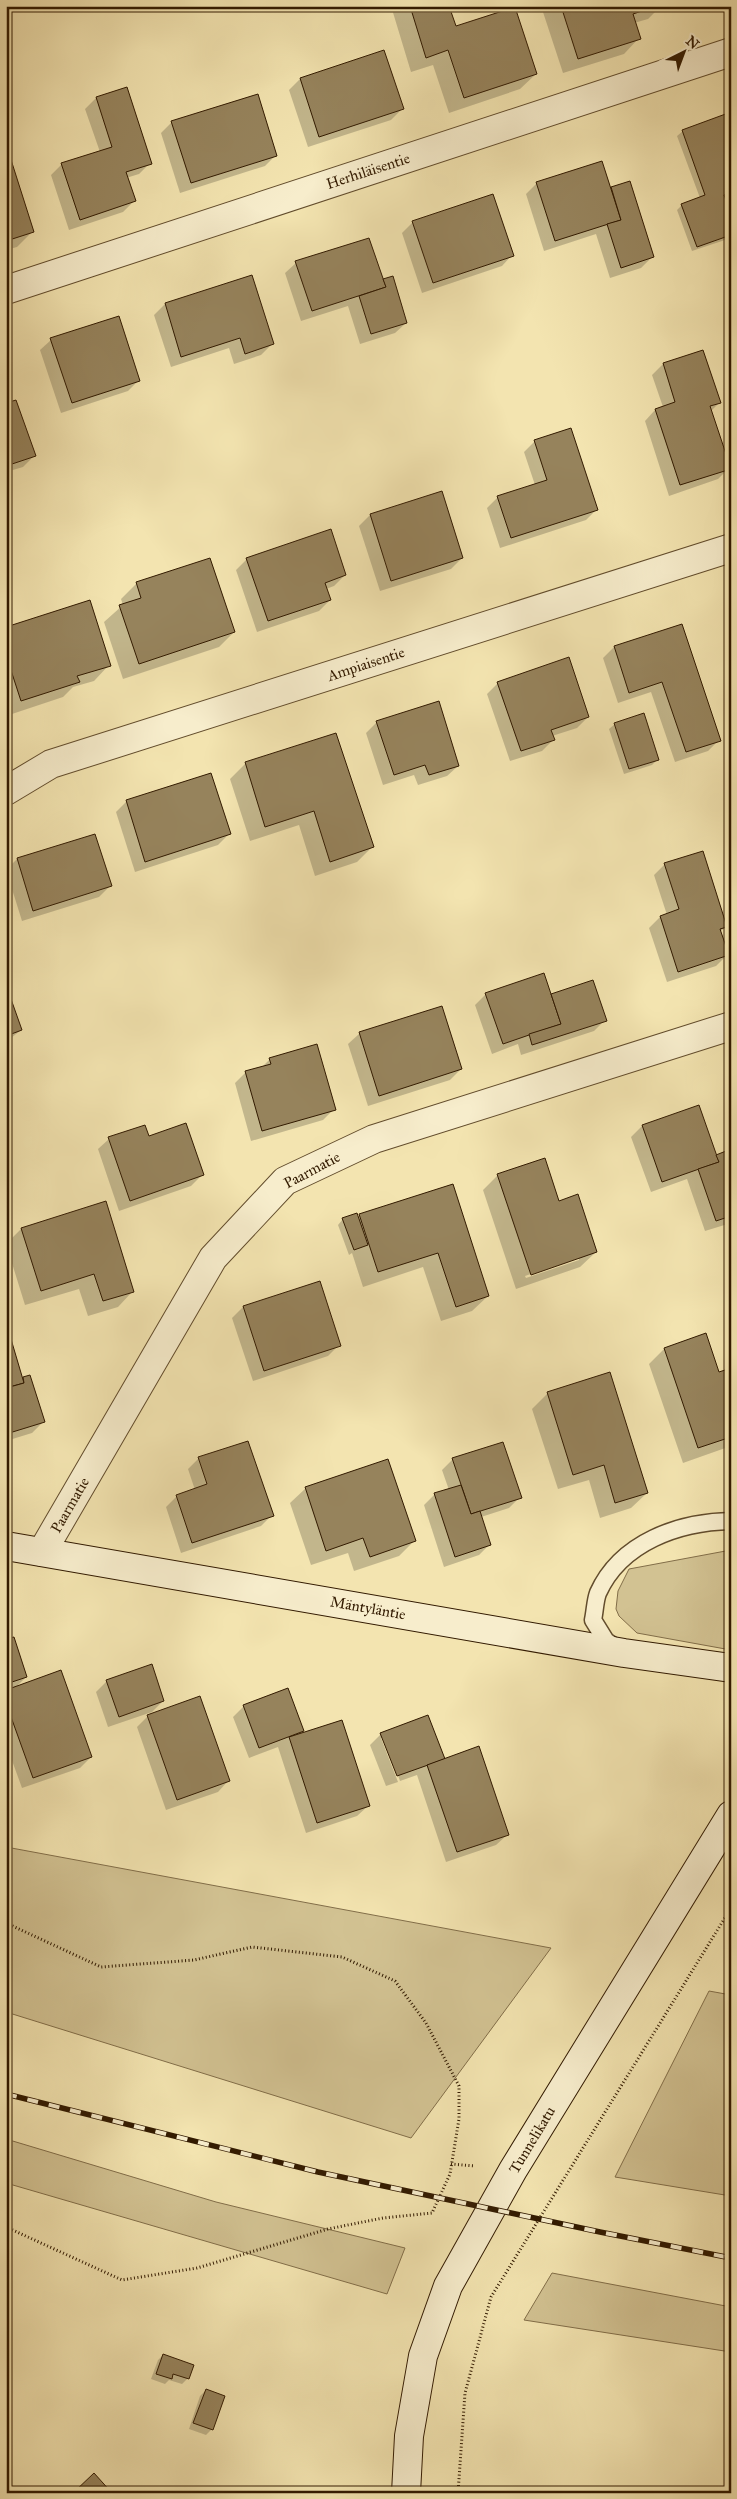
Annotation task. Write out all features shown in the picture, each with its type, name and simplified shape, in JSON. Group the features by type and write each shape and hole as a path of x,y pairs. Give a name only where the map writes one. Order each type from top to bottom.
{"street":[{"name":"Herhiläisentie","path":"6,290 731,52"},
{"name":"Ampiaisentie","path":"6,791 51,764 731,548"},
{"name":"Paarmatie","path":"42,1552 213,1258 285,1180 374,1138 731,1026"},
{"name":"Mäntyläntie","path":"6,1546 624,1653 731,1668"},
{"name":"Tunnelikatu","path":"406,2493 409,2436 423,2356 448,2286 513,2170 731,1815"}],"lane":[{"path":"624,1653 606,1640 593,1620 598,1594 613,1568 635,1548 661,1534 710,1521 731,1521"}],"path":[{"path":"458,2493 465,2393 492,2296 731,1908"},
{"path":"6,1923 100,1967 194,1960 252,1947 342,1957 395,1981 426,2023 459,2086 459,2119 450,2174 432,2213 383,2218 328,2229 197,2268 122,2280 6,2227"}],"shaded area":[{"path":"731,1550 731,1650 637,1633 619,1616 616,1609 618,1591 629,1569"},
{"path":"6,1847 551,1948 411,2138 6,2012"},
{"path":"709,1991 731,1995 731,2196 615,2177"},
{"path":"6,2139 216,2202 405,2248 387,2294 6,2183"},
{"path":"552,2273 731,2307 731,2352 524,2320"}],"building":[{"path":"410,6 449,6 456,26 515,7 537,74 464,98 448,50 426,58"},
{"path":"561,6 657,6 633,14 641,39 578,59"},
{"path":"384,50 404,109 319,137 300,78"},
{"path":"127,87 152,164 126,172 136,201 80,220 61,163 112,147 96,97"},
{"path":"258,94 277,156 191,183 171,121"},
{"path":"731,112 731,193 724,195 731,213 731,235 697,247 681,204 705,195 682,130"},
{"path":"6,144 34,232 6,241"},
{"path":"602,161 621,220 555,241 536,182"},
{"path":"630,181 654,257 621,268 607,224 621,220 611,187"},
{"path":"493,194 514,256 433,283 412,221"},
{"path":"369,238 386,287 312,311 295,261"},
{"path":"252,275 274,344 245,354 240,338 181,357 165,303"},
{"path":"393,276 407,323 371,334 359,296 386,287 383,279"},
{"path":"119,316 140,381 72,403 50,338"},
{"path":"703,350 721,403 710,406 731,469 680,485 655,409 675,402 663,363"},
{"path":"16,400 36,456 6,466 6,403"},
{"path":"571,428 598,510 511,538 497,496 547,480 534,440"},
{"path":"442,491 463,558 391,581 370,514"},
{"path":"331,529 346,575 325,583 331,600 268,621 246,558"},
{"path":"210,558 235,632 139,664 119,605 141,598 136,582"},
{"path":"90,600 111,666 77,676 80,682 21,701 6,655 6,627"},
{"path":"682,624 721,741 686,752 662,682 629,693 614,646"},
{"path":"569,657 589,717 551,730 555,740 521,751 497,682"},
{"path":"439,701 459,766 429,775 425,765 394,775 376,721"},
{"path":"644,713 659,760 629,769 614,723"},
{"path":"336,733 374,847 330,862 314,811 265,827 245,762"},
{"path":"211,773 231,834 145,862 126,800"},
{"path":"95,834 112,886 33,911 17,858"},
{"path":"703,851 727,927 720,929 729,955 678,972 660,916 679,909 664,863"},
{"path":"544,973 561,1024 503,1044 485,993"},
{"path":"593,980 607,1021 532,1045 529,1034 561,1024 551,994"},
{"path":"6,985 22,1030 6,1036"},
{"path":"442,1006 462,1069 379,1096 359,1032"},
{"path":"317,1044 336,1110 262,1131 245,1071 271,1064 269,1058"},
{"path":"699,1105 719,1162 662,1182 642,1125"},
{"path":"186,1123 204,1175 130,1201 108,1137 145,1125 149,1136"},
{"path":"726,1151 731,1166 731,1216 716,1221 698,1169 719,1162 716,1155"},
{"path":"545,1158 559,1201 578,1194 597,1252 531,1275 497,1174"},
{"path":"453,1184 489,1296 456,1307 438,1253 378,1272 359,1214"},
{"path":"106,1201 134,1292 103,1301 94,1274 41,1291 21,1228"},
{"path":"357,1213 368,1245 354,1250 342,1218"},
{"path":"320,1281 341,1346 264,1371 243,1306"},
{"path":"8,1329 24,1383 6,1388 6,1330"},
{"path":"706,1333 719,1372 731,1368 731,1437 698,1448 664,1348"},
{"path":"610,1372 648,1493 615,1503 604,1465 573,1475 547,1392"},
{"path":"30,1375 45,1422 6,1434 6,1388 24,1383 23,1377"},
{"path":"248,1441 274,1516 192,1543 176,1495 207,1484 198,1457"},
{"path":"503,1442 522,1498 471,1514 452,1458"},
{"path":"388,1459 416,1541 370,1557 363,1538 326,1551 305,1487"},
{"path":"461,1485 471,1514 480,1511 491,1545 455,1557 434,1493"},
{"path":"14,1637 27,1677 6,1684 6,1639"},
{"path":"152,1664 164,1701 119,1717 106,1680"},
{"path":"61,1670 92,1757 33,1778 6,1703 6,1690"},
{"path":"288,1688 304,1731 259,1748 243,1705"},
{"path":"200,1696 230,1781 177,1800 147,1715"},
{"path":"428,1715 445,1759 397,1776 380,1733"},
{"path":"342,1720 370,1806 317,1823 289,1737"},
{"path":"479,1746 509,1835 457,1852 427,1765"},
{"path":"163,2354 194,2365 189,2379 173,2374 172,2379 156,2374"},
{"path":"206,2389 225,2396 213,2430 193,2423"},
{"path":"94,2473 112,2493 73,2493"}],"railway":[{"path":"6,2094 318,2172 731,2258"}]}
